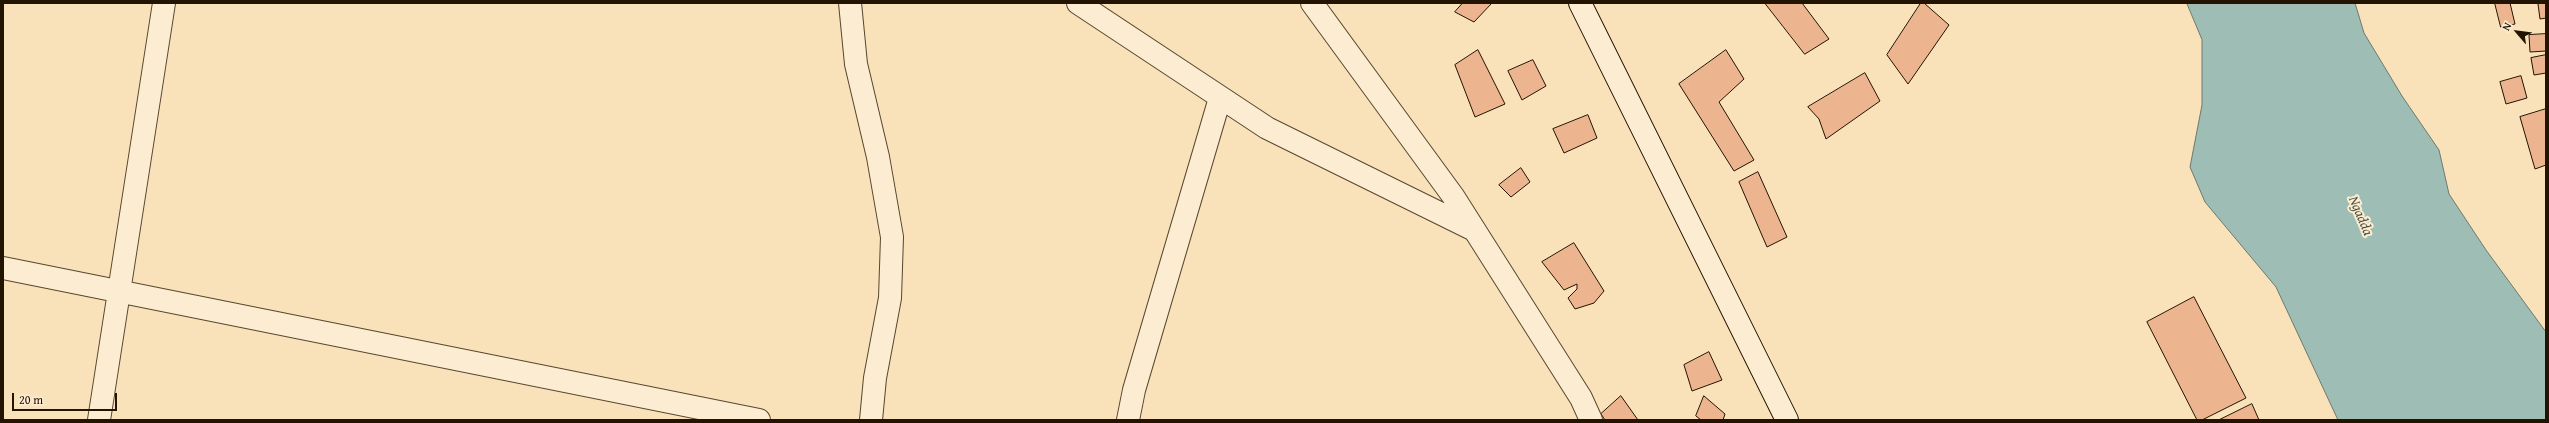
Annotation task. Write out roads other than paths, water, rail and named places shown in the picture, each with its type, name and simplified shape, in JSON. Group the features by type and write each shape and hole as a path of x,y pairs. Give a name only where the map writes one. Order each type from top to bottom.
{"street":[{"path":"99,420 164,3"},
{"path":"850,3 856,64 878,157 892,237 890,298 875,378 871,420"},
{"path":"1078,3 1155,52 1220,98 1267,128 1475,230"},
{"path":"1312,3 1453,196 1581,398 1591,420"},
{"path":"1580,3 1786,420"},
{"path":"1128,420 1134,390 1220,98"},
{"path":"3,268 759,420"}],"water":[{"name":"Ngadda","path":"2187,3 2355,3 2364,33 2402,96 2439,150 2449,194 2486,250 2546,332 2546,420 2338,420 2276,287 2205,202 2190,167 2202,105 2202,40"}]}
